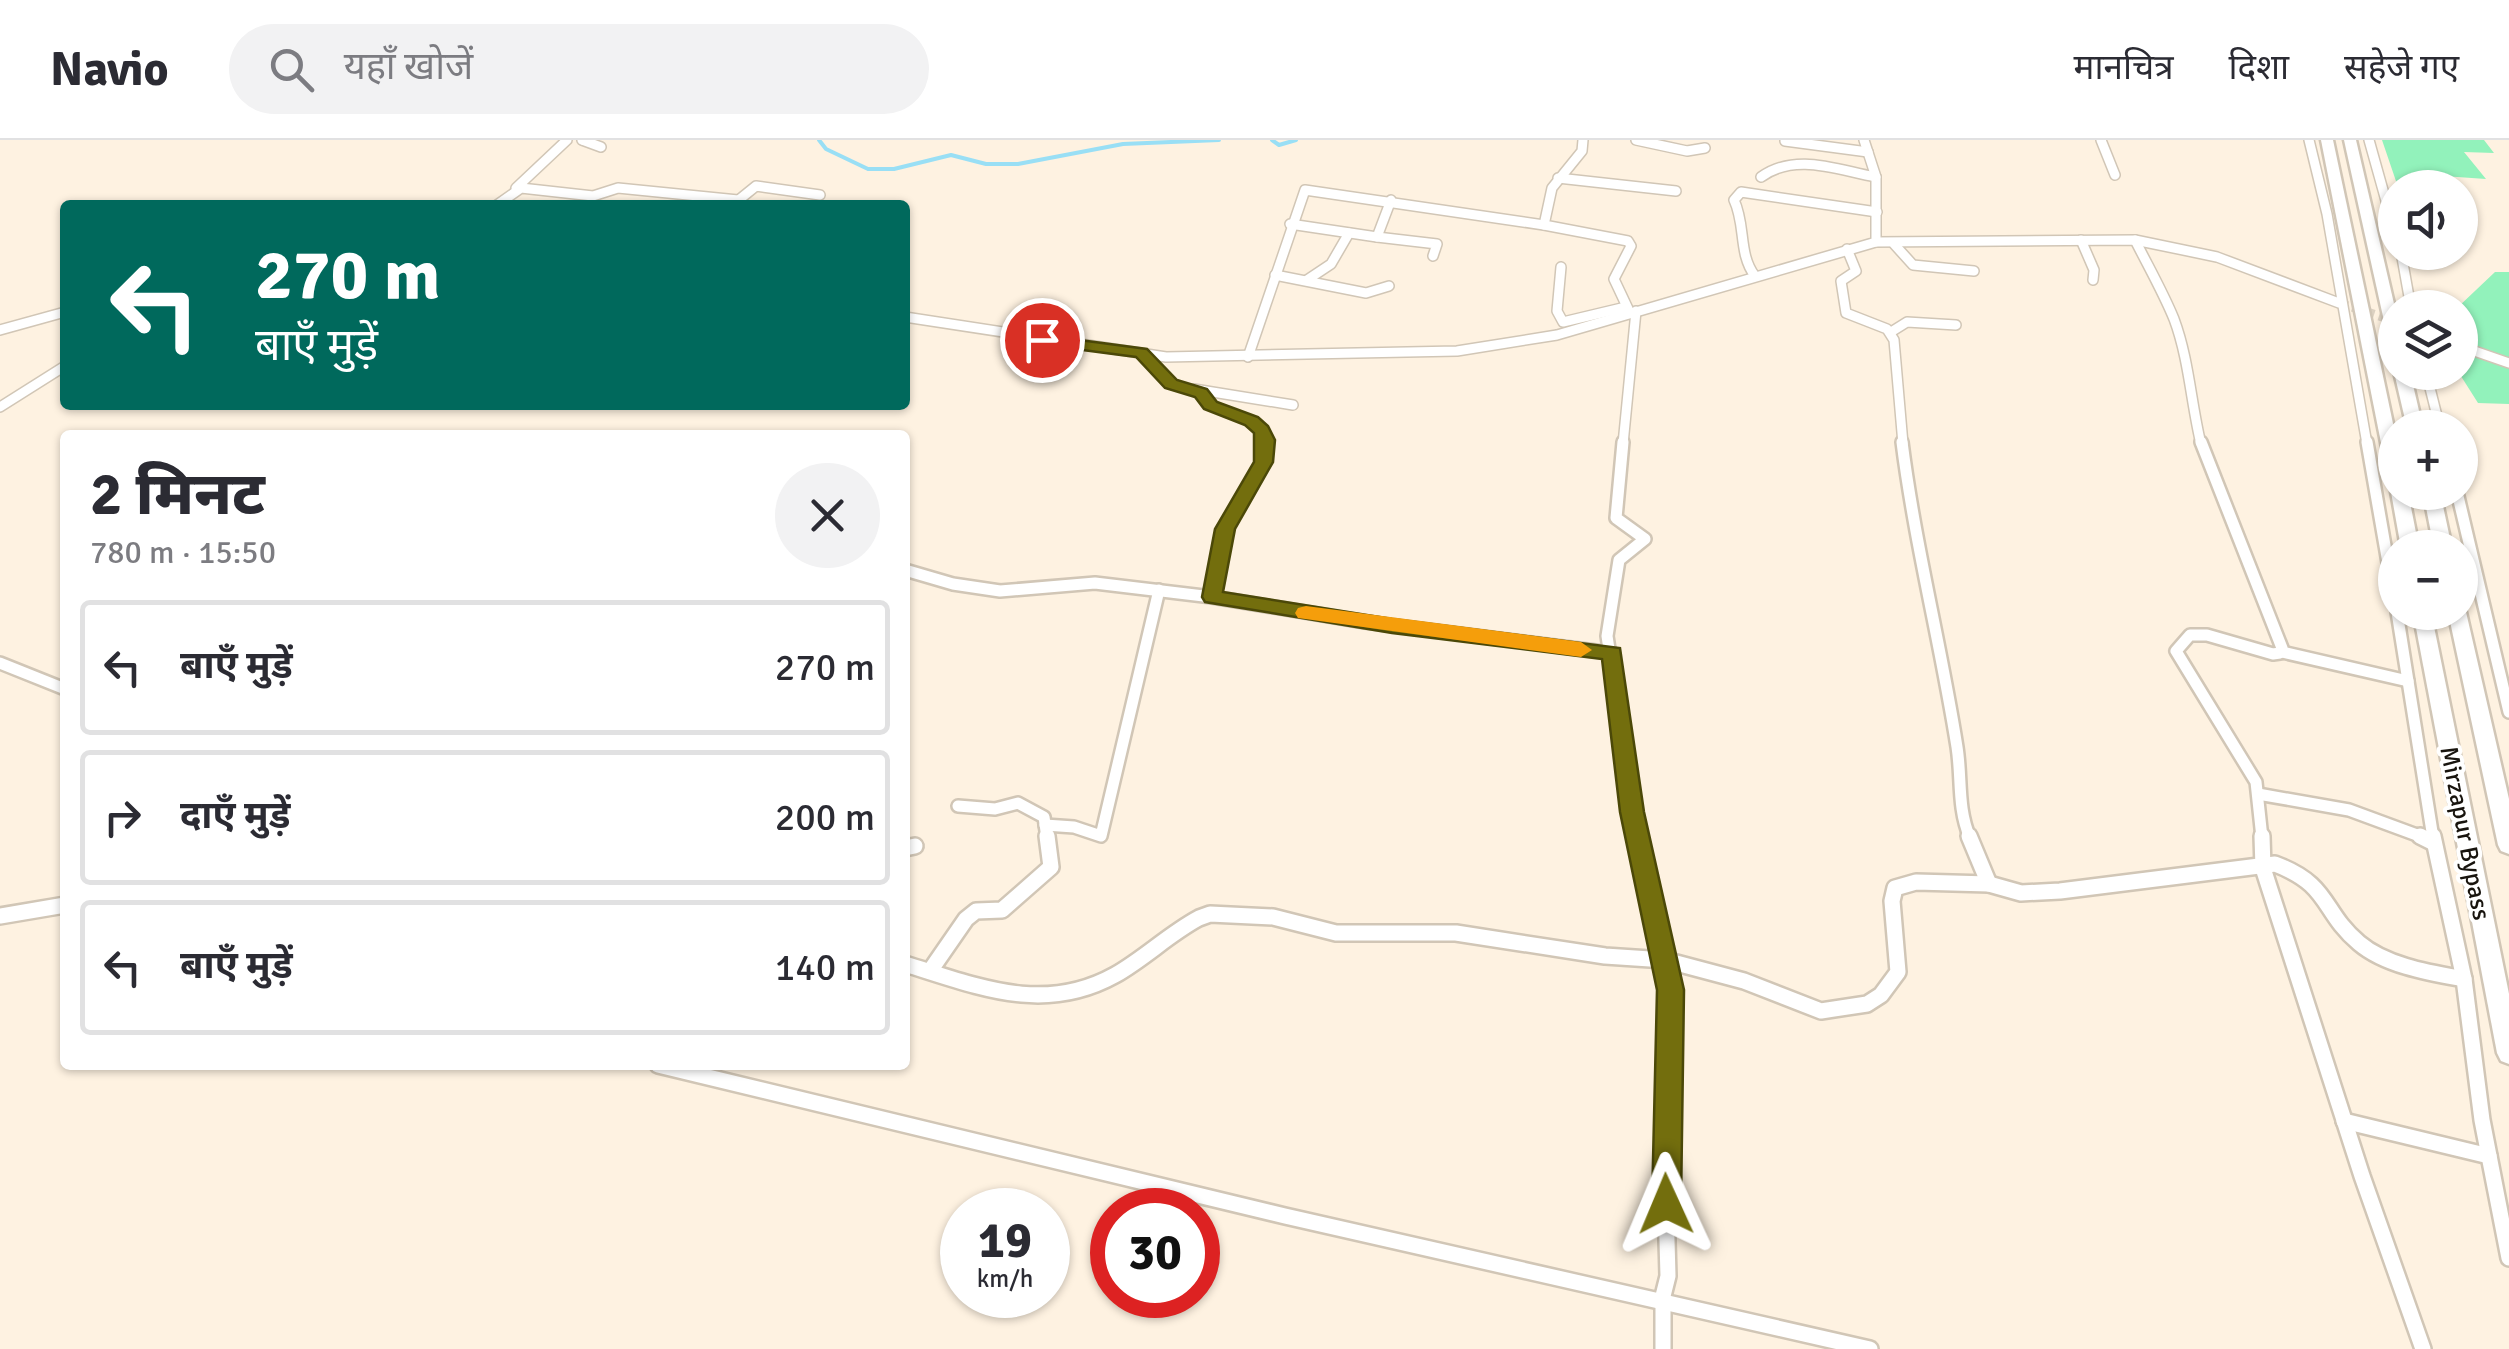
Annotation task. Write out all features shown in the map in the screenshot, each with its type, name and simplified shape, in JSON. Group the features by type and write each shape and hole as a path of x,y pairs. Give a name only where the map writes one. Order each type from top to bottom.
{"highway":[{"path":"2327,140 2382,410"},
{"path":"2350,140 2384,290"},
{"name":"Mirzapur Bypass","path":"2426,630 2509,1053"},
{"path":"2461,630 2509,845"}],"street":[{"path":"503,200 567,140"},
{"path":"582,140 602,147"},
{"path":"1544,225 1552,188 1582,150 1583,140"},
{"path":"1636,140 1688,152 1705,148"},
{"path":"1785,140 1868,152"},
{"path":"1864,140 1876,177 1876,242"},
{"path":"2101,140 2115,176"},
{"path":"2309,140 2327,214 2382,530"},
{"path":"2369,140 2378,172"},
{"path":"1761,177 1779,164 1793,162 1876,177"},
{"path":"1558,178 1676,191"},
{"path":"738,200 756,186 820,195"},
{"path":"516,188 594,196 624,188 720,200"},
{"path":"1249,354 1290,224 1305,190 1391,200 1628,241 1630,246 1614,275 1631,310 1616,518 1645,539 1617,565 1607,636 1632,812 1671,1010 1665,1168 1668,1276 1662,1298 1664,1349"},
{"path":"1754,276 1748,269 1743,218 1734,200 1741,192 1877,212"},
{"path":"1377,237 1391,200"},
{"path":"1290,224 1430,242 1437,244 1433,256"},
{"path":"1307,280 1331,264 1350,233"},
{"path":"2081,240 2094,270 2093,280"},
{"path":"2135,240 2174,320 2189,372 2188,389 2200,439 2272,616 2282,652"},
{"path":"910,318 1166,357 1485,348 1534,340 1876,242 2135,240 2217,257 2340,303"},
{"path":"1894,244 1913,265 1974,271"},
{"path":"1847,249 1856,271 1841,281 1846,313 1891,332"},
{"path":"1561,267 1557,311 1563,322 1631,310"},
{"path":"1275,275 1366,293 1389,286"},
{"path":"0,330 60,313"},
{"path":"1891,332 1907,322 1956,325"},
{"path":"1891,332 1913,532 1958,751 1960,814 1989,884"},
{"path":"2478,352 2509,362"},
{"path":"1141,353 1171,384 1293,405"},
{"path":"0,407 60,369"},
{"path":"1192,389 1201,393 1211,406 1252,421 1266,440 1264,462 1225,529 1212,597"},
{"path":"2461,510 2509,712"},
{"path":"910,571 953,584 1000,590 1095,583 1159,590 1383,625 1612,653"},
{"path":"1045,825 1074,826 1102,836 1159,590"},
{"path":"2399,630 2434,843 2464,979 2509,1258"},
{"path":"2408,681 2282,652 2273,654 2207,636 2184,638 2176,650 2256,782 2263,868 2423,1349"},
{"path":"0,664 60,687"},
{"path":"2258,794 2312,801 2412,830 2434,843"},
{"path":"930,971 966,918 976,912 1002,910 1048,872 1052,862 1044,817 1018,802 995,810 958,806"},
{"path":"910,965 1039,1001 1089,988 1115,975 1183,926 1210,914 1273,917 1336,932 1456,934 1664,960 1744,981 1821,1011 1867,1004 1881,995 1898,972 1892,901 1896,888 1916,882 1989,884 2006,891 2060,891 2275,864 2304,873 2327,895 2331,909 2363,947 2432,974 2464,979"},
{"path":"0,916 60,905"},
{"path":"679,1070 1285,1216 1662,1298 1870,1349"},
{"path":"2344,1121 2490,1156"}],"green space":[{"path":"2382,140 2484,140 2494,153 2464,152 2486,179 2478,178 2478,170 2392,170"},
{"path":"2495,272 2509,272 2509,404 2478,403 2470,390 2478,390 2476,290"}],"waterway":[{"path":"819,140 826,149 868,169 894,169 951,155 986,164 1018,164 1123,144 1219,140"},
{"path":"1272,140 1279,145 1296,140"}],"tunnel":[{"path":"2339,303 2378,316"}],"slow traffic":[{"path":"1306,613 1581,650"}],"route":[{"path":"1042,340 1141,353 1171,384 1201,393 1211,406 1252,421 1262,430 1266,440 1264,462 1225,529 1224,551 1212,597 1492,640 1612,653 1632,812 1670,990 1666,1204"}]}
